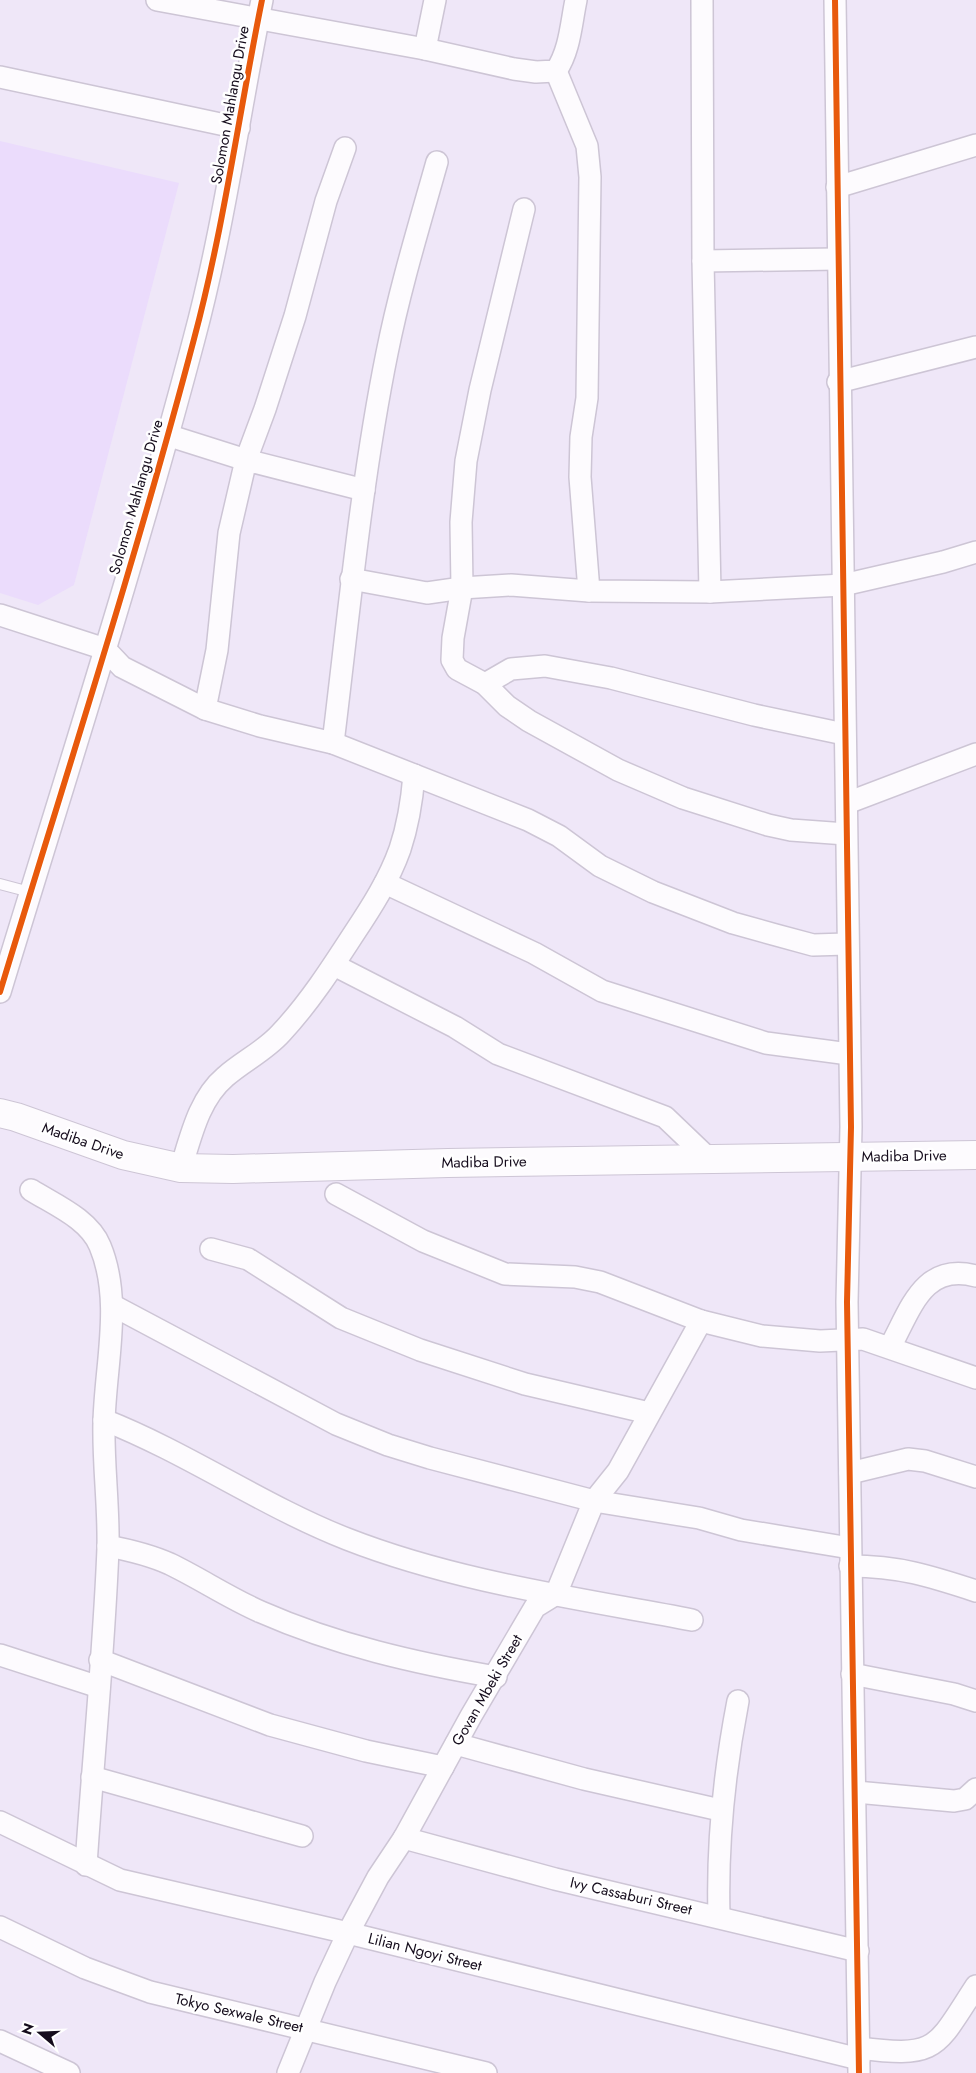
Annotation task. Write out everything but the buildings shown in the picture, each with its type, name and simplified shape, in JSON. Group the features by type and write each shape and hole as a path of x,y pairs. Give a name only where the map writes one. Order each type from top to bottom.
{"street":[{"path":"157,0 260,10 514,69 536,72 556,70"},
{"path":"425,49 435,0"},
{"path":"576,0 567,46 556,70 587,146 590,177 587,398 581,437 580,461 589,591"},
{"path":"702,0 703,261 710,592"},
{"path":"835,0 838,187 838,382 843,585 844,734 847,803 847,944 851,1157 847,1302 859,2060"},
{"name":"Solomon Mahlangu Drive","path":"0,991 105,649 167,435 208,283 228,192 260,10"},
{"path":"0,77 239,128"},
{"path":"838,187 976,145"},
{"path":"205,709 217,650 229,533 246,460 295,316 326,201 345,148"},
{"path":"333,743 351,579 387,353 409,260 437,162"},
{"path":"524,209 480,390 466,461 461,522 462,588 453,638 452,660 457,669 485,684 507,706 529,721 618,770 653,786 683,798 768,825 791,830 846,834"},
{"path":"703,261 838,259"},
{"path":"838,382 976,347"},
{"path":"167,435 246,460 364,490"},
{"path":"351,579 427,593 462,588 511,586 589,591 710,592 843,585 943,562 976,552"},
{"path":"0,616 105,649 122,667 205,709 260,726 333,743 528,820 559,836 600,866 662,895 776,936 813,945 847,944"},
{"path":"485,684 511,669 545,666 611,678 754,715 844,734"},
{"path":"847,803 976,754"},
{"path":"181,1168 199,1114 210,1093 224,1077 270,1045 294,1019 334,965 385,883 400,849 412,799 414,775"},
{"path":"385,883 534,953 602,992 766,1043 850,1054"},
{"path":"334,965 455,1026 498,1054 665,1117 708,1159"},
{"name":"Madiba Drive","path":"0,1114 16,1117 123,1155 181,1168 233,1169 976,1155"},
{"path":"31,1190 88,1227 100,1245 105,1261 112,1305 104,1420 103,1468 108,1546 86,1865"},
{"path":"336,1194 424,1241 505,1274 575,1277 600,1282 633,1293 701,1321 762,1336 820,1341 863,1339 976,1378"},
{"path":"211,1250 248,1259 341,1318 420,1350 525,1384 649,1413"},
{"path":"890,1347 921,1291 933,1279 954,1272 976,1276"},
{"path":"112,1305 336,1424 363,1436 430,1458 594,1501 699,1518 884,1566 913,1571 976,1591"},
{"path":"556,1594 594,1501 618,1472 701,1321"},
{"path":"104,1420 173,1450 232,1484 347,1539 427,1567 692,1620"},
{"path":"850,1473 908,1459 926,1461 976,1477"},
{"path":"108,1546 150,1556 170,1564 236,1600 292,1625 390,1657 496,1677"},
{"name":"Govan Mbeki Street","path":"288,2073 305,2029 348,1933 378,1877 404,1838 535,1607 556,1594"},
{"path":"0,1655 99,1688"},
{"path":"100,1660 270,1725 348,1747 443,1767"},
{"path":"852,1674 954,1694 976,1701"},
{"path":"719,1916 720,1810 738,1701"},
{"path":"456,1744 584,1778 720,1810"},
{"path":"92,1777 302,1836"},
{"path":"856,1792 954,1801 965,1799 976,1789"},
{"name":"Lilian Ngoyi Street","path":"0,1822 120,1880 348,1933 859,2060 892,2052 926,2049 940,2040 976,1986"},
{"name":"Ivy Cassaburi Street","path":"404,1838 555,1879 719,1916 858,1951"},
{"name":"Tokyo Sexwale Street","path":"0,1927 114,1980 150,1992 486,2073"},
{"path":"0,2041 69,2073"}],"lane":[{"path":"0,884 30,892"}],"shaded area":[{"path":"0,141 179,183 74,585 38,605 0,593"}],"cycle path":[{"path":"0,992 125,585 194,339 223,212 262,0"},
{"path":"835,0 851,1127 847,1302 859,2073"}]}
